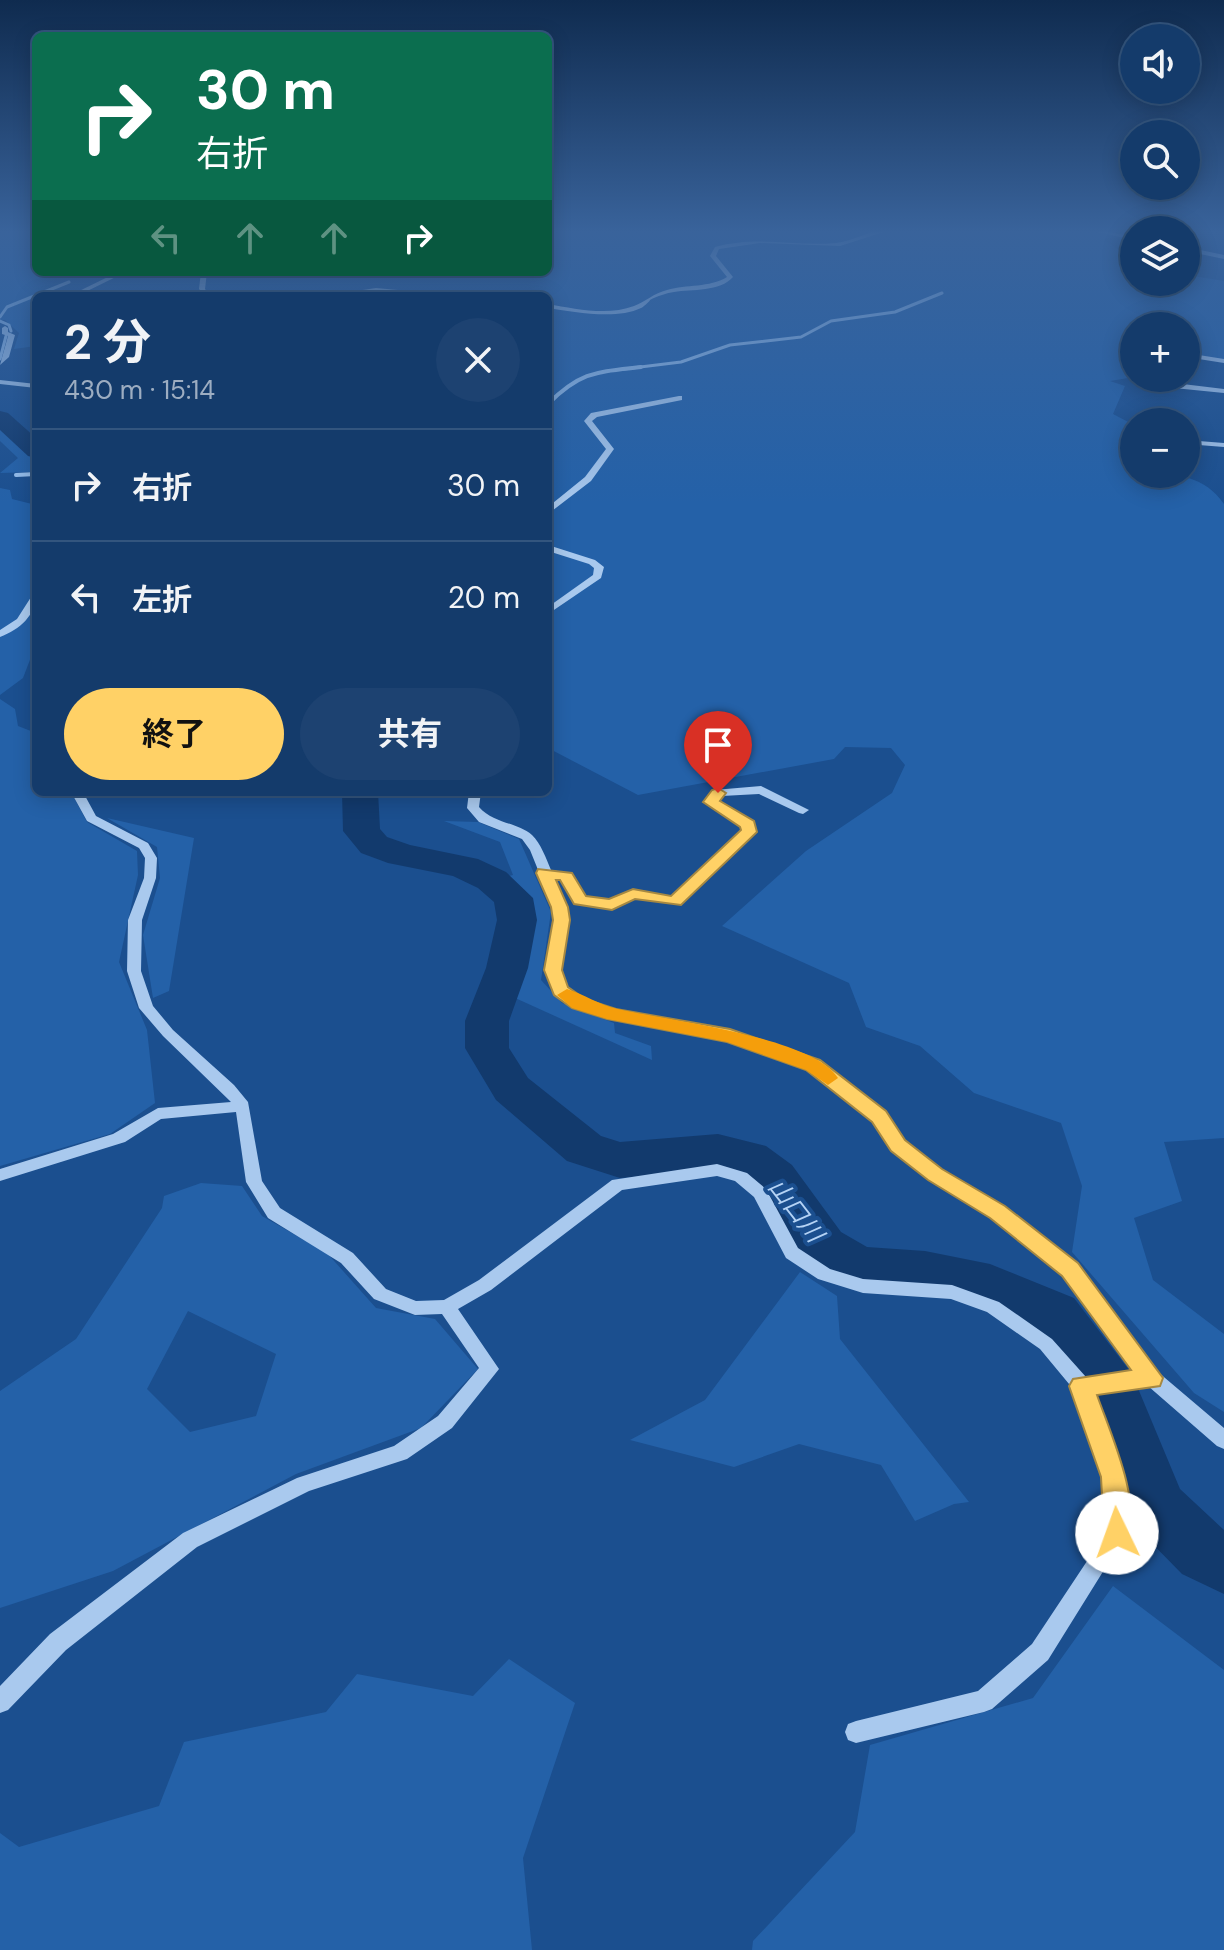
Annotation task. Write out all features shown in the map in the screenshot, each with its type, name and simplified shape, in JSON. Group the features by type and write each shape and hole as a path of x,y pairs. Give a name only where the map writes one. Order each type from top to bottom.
{"street":[{"path":"0,363 6,357 12,335 5,334 5,328"},
{"path":"1200,357 1224,361"},
{"path":"0,382 32,386"},
{"path":"1200,389 1224,391"},
{"path":"552,508 588,479 610,449 588,421 594,415 679,398"},
{"path":"1200,443 1224,445"},
{"path":"552,549 599,567 598,576 552,608"},
{"path":"0,634 21,621 32,603"},
{"path":"544,873 566,876 580,900 612,905 633,894 675,901 749,832 748,825 711,802 718,793 761,790 803,810"},
{"path":"79,796 91,818 144,846 151,858 150,878 135,920 134,971 146,1008 243,1106 254,1182 274,1213 347,1258 380,1294 415,1308 447,1307 485,1285 618,1184 717,1170 741,1177 760,1193 792,1253 824,1274 863,1286 952,1292 993,1307 1046,1344 1082,1386 1114,1477 1117,1533 1040,1652 984,1701 856,1732"},
{"path":"474,796 473,808 483,819 526,836 536,850 560,907 561,920 553,970 560,990 579,1004 614,1015 730,1036 813,1065 879,1116 898,1145 923,1165 998,1212 1070,1269 1151,1378 1224,1440"},
{"path":"0,1175 119,1138 158,1114 243,1106"},
{"path":"0,1702 58,1642 190,1540 304,1484 400,1453 445,1422 490,1369 447,1307"},
{"path":"1082,1386 1151,1378"}],"shaded area":[{"path":"6,321 32,321 32,347 14,349 19,333"},
{"path":"552,321 1120,321 1120,379 1110,381 1120,384 1122,392 1113,414 1120,418 1120,488 1200,488 1200,483 1224,504 1224,1138 1164,1142 1182,1201 1134,1218 1153,1280 1224,1334 1224,1412 1194,1393 1072,1252 1082,1186 1061,1123 974,1093 920,1046 866,1027 849,983 722,926 806,851 892,793 905,765 891,748 845,747 834,759 638,795 552,750"},
{"path":"1200,321 1224,321 1224,360 1200,356"},
{"path":"0,426 32,455 32,472 0,473 18,458 0,441"},
{"path":"0,488 10,490 12,499 32,504 32,654 23,678 0,695"},
{"path":"0,699 15,709 18,726 32,731 32,796 73,796 87,822 137,851 138,875 119,962 147,1030 155,1103 110,1134 0,1166"},
{"path":"107,818 194,838 169,991 153,998 143,935 160,878 157,847"},
{"path":"444,821 478,822 519,839 551,912 541,980 562,1003 614,1023 615,1033 651,1046 652,1060 513,997 528,915 520,892 501,878 513,875 500,842"},
{"path":"201,1183 242,1186 262,1216 327,1253 376,1308 435,1319 478,1369 421,1428 296,1474 113,1571 0,1608 0,1391 76,1339 162,1208 164,1196","holes":["188,1311 276,1354 256,1416 190,1432 147,1389"]},
{"path":"800,1272 837,1296 840,1339 969,1502 954,1504 915,1521 881,1465 799,1444 734,1467 630,1440 705,1400"},
{"path":"1113,1586 1224,1670 1224,1950 752,1950 753,1941 855,1832 870,1745 1033,1698"},
{"path":"509,1659 575,1703 523,1858 532,1950 0,1950 0,1833 19,1847 159,1806 184,1742 326,1712 357,1674 473,1696"}],"waterway":[{"path":"0,321 9,325 11,331"},
{"path":"635,368 681,362 730,345 801,337 831,321"},
{"path":"0,359 6,336"},
{"path":"635,368 641,367"},
{"path":"552,400 570,385 590,375 635,368"},
{"path":"624,369 635,368"},
{"name":"山口川","path":"0,418 32,447"},
{"path":"16,475 32,474"},
{"name":"山口川","path":"360,796 362,831 374,845 401,855 464,867 492,880 513,898 517,920 507,968 487,1021 487,1048 512,1089 584,1149 620,1160 718,1152 749,1159 775,1178 823,1246 858,1267 925,1272 990,1285 1055,1314 1112,1391 1157,1507 1204,1553 1224,1564"}],"slow traffic":[{"path":"567,995 579,1004 614,1015 730,1036 813,1065 828,1078"}],"route":[{"path":"718,793 711,802 748,825 749,832 675,901 633,894 612,905 580,900 566,876 544,873 560,907 561,920 553,970 560,990 579,1004 614,1015 730,1036 813,1065 879,1116 898,1145 935,1175 998,1212 1070,1269 1151,1378 1082,1386 1114,1477 1117,1533"}]}
